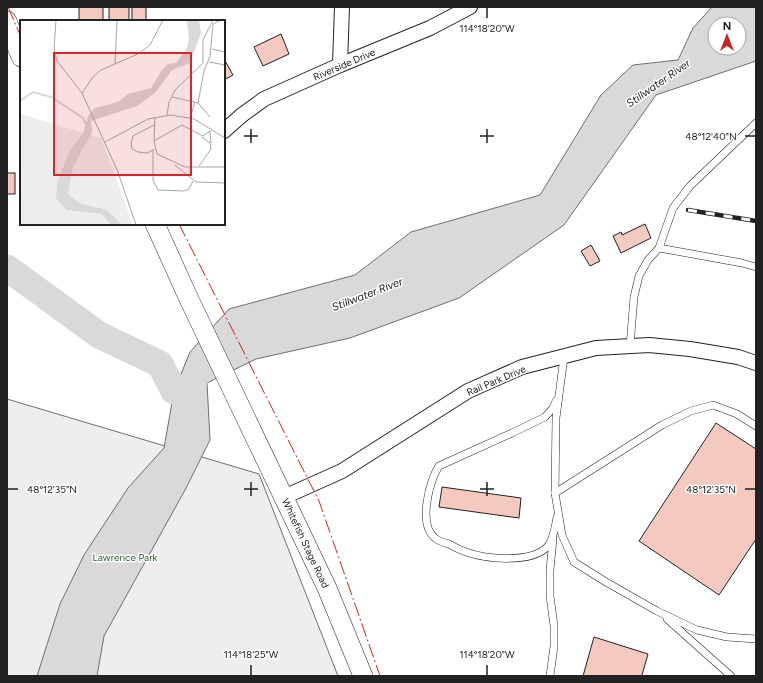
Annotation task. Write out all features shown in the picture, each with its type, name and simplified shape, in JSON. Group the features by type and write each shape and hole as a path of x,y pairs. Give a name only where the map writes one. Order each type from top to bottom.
{"main road":[{"path":"7,21 20,54"},
{"name":"Whitefish Stage Road","path":"156,225 188,297 327,588 363,676"}],"street":[{"path":"340,65 342,7"},
{"name":"Riverside Drive","path":"225,130 242,115 264,99 340,65 430,28 470,7"},
{"name":"Rail Park Drive","path":"284,497 342,471 468,391 522,367 596,348 649,345 690,349 738,357 756,363"}],"lane":[{"path":"630,346 634,297 639,276 648,260 659,248 673,208 690,186 756,123"},
{"path":"659,248 742,263 756,267"},
{"path":"564,357 556,418 555,493 562,534 574,562 640,601 697,630 727,637 756,639"},
{"path":"554,535 547,547 532,556 517,559 488,557 467,552 434,538 427,525 427,506 428,490 439,466 545,417 553,408 560,392"},
{"path":"555,493 662,425 691,411 713,405 737,414 756,426"},
{"path":"550,676 554,646 554,626 550,596 550,570 558,512"},
{"path":"640,601 669,621 731,676"}],"green space":[{"name":"Lawrence Park","path":"7,399 259,474 338,676 7,676"}],"water":[{"path":"712,7 756,7 756,61 656,95 564,225 459,298 350,338 256,359 207,383 210,440 185,490 104,636 97,676 37,676 60,604 84,555 128,488 164,448 174,391 190,352 229,309 355,275 411,232 540,195 601,95 633,65 678,60 693,28"}],"building":[{"path":"79,7 103,7 103,20 79,20"},
{"path":"109,7 129,7 129,20 109,20"},
{"path":"132,7 146,7 146,20 132,20"},
{"path":"281,34 289,54 263,66 254,47"},
{"path":"225,61 233,75 225,79"},
{"path":"7,173 15,173 15,194 7,194"},
{"path":"645,224 651,238 621,253 613,236 621,232 622,235"},
{"path":"591,245 600,261 590,266 581,251"},
{"path":"716,423 756,449 756,539 719,595 639,541"},
{"path":"442,487 521,498 519,518 439,507"},
{"path":"594,637 648,654 642,675 644,676 583,676"}],"waterway":[{"name":"Stillwater River","path":"7,268 99,335 160,364 174,391 187,394 197,374"}],"railway":[{"path":"688,210 756,221"}],"power":[{"path":"8,7 20,35"},
{"path":"180,225 319,501 380,676"}]}
